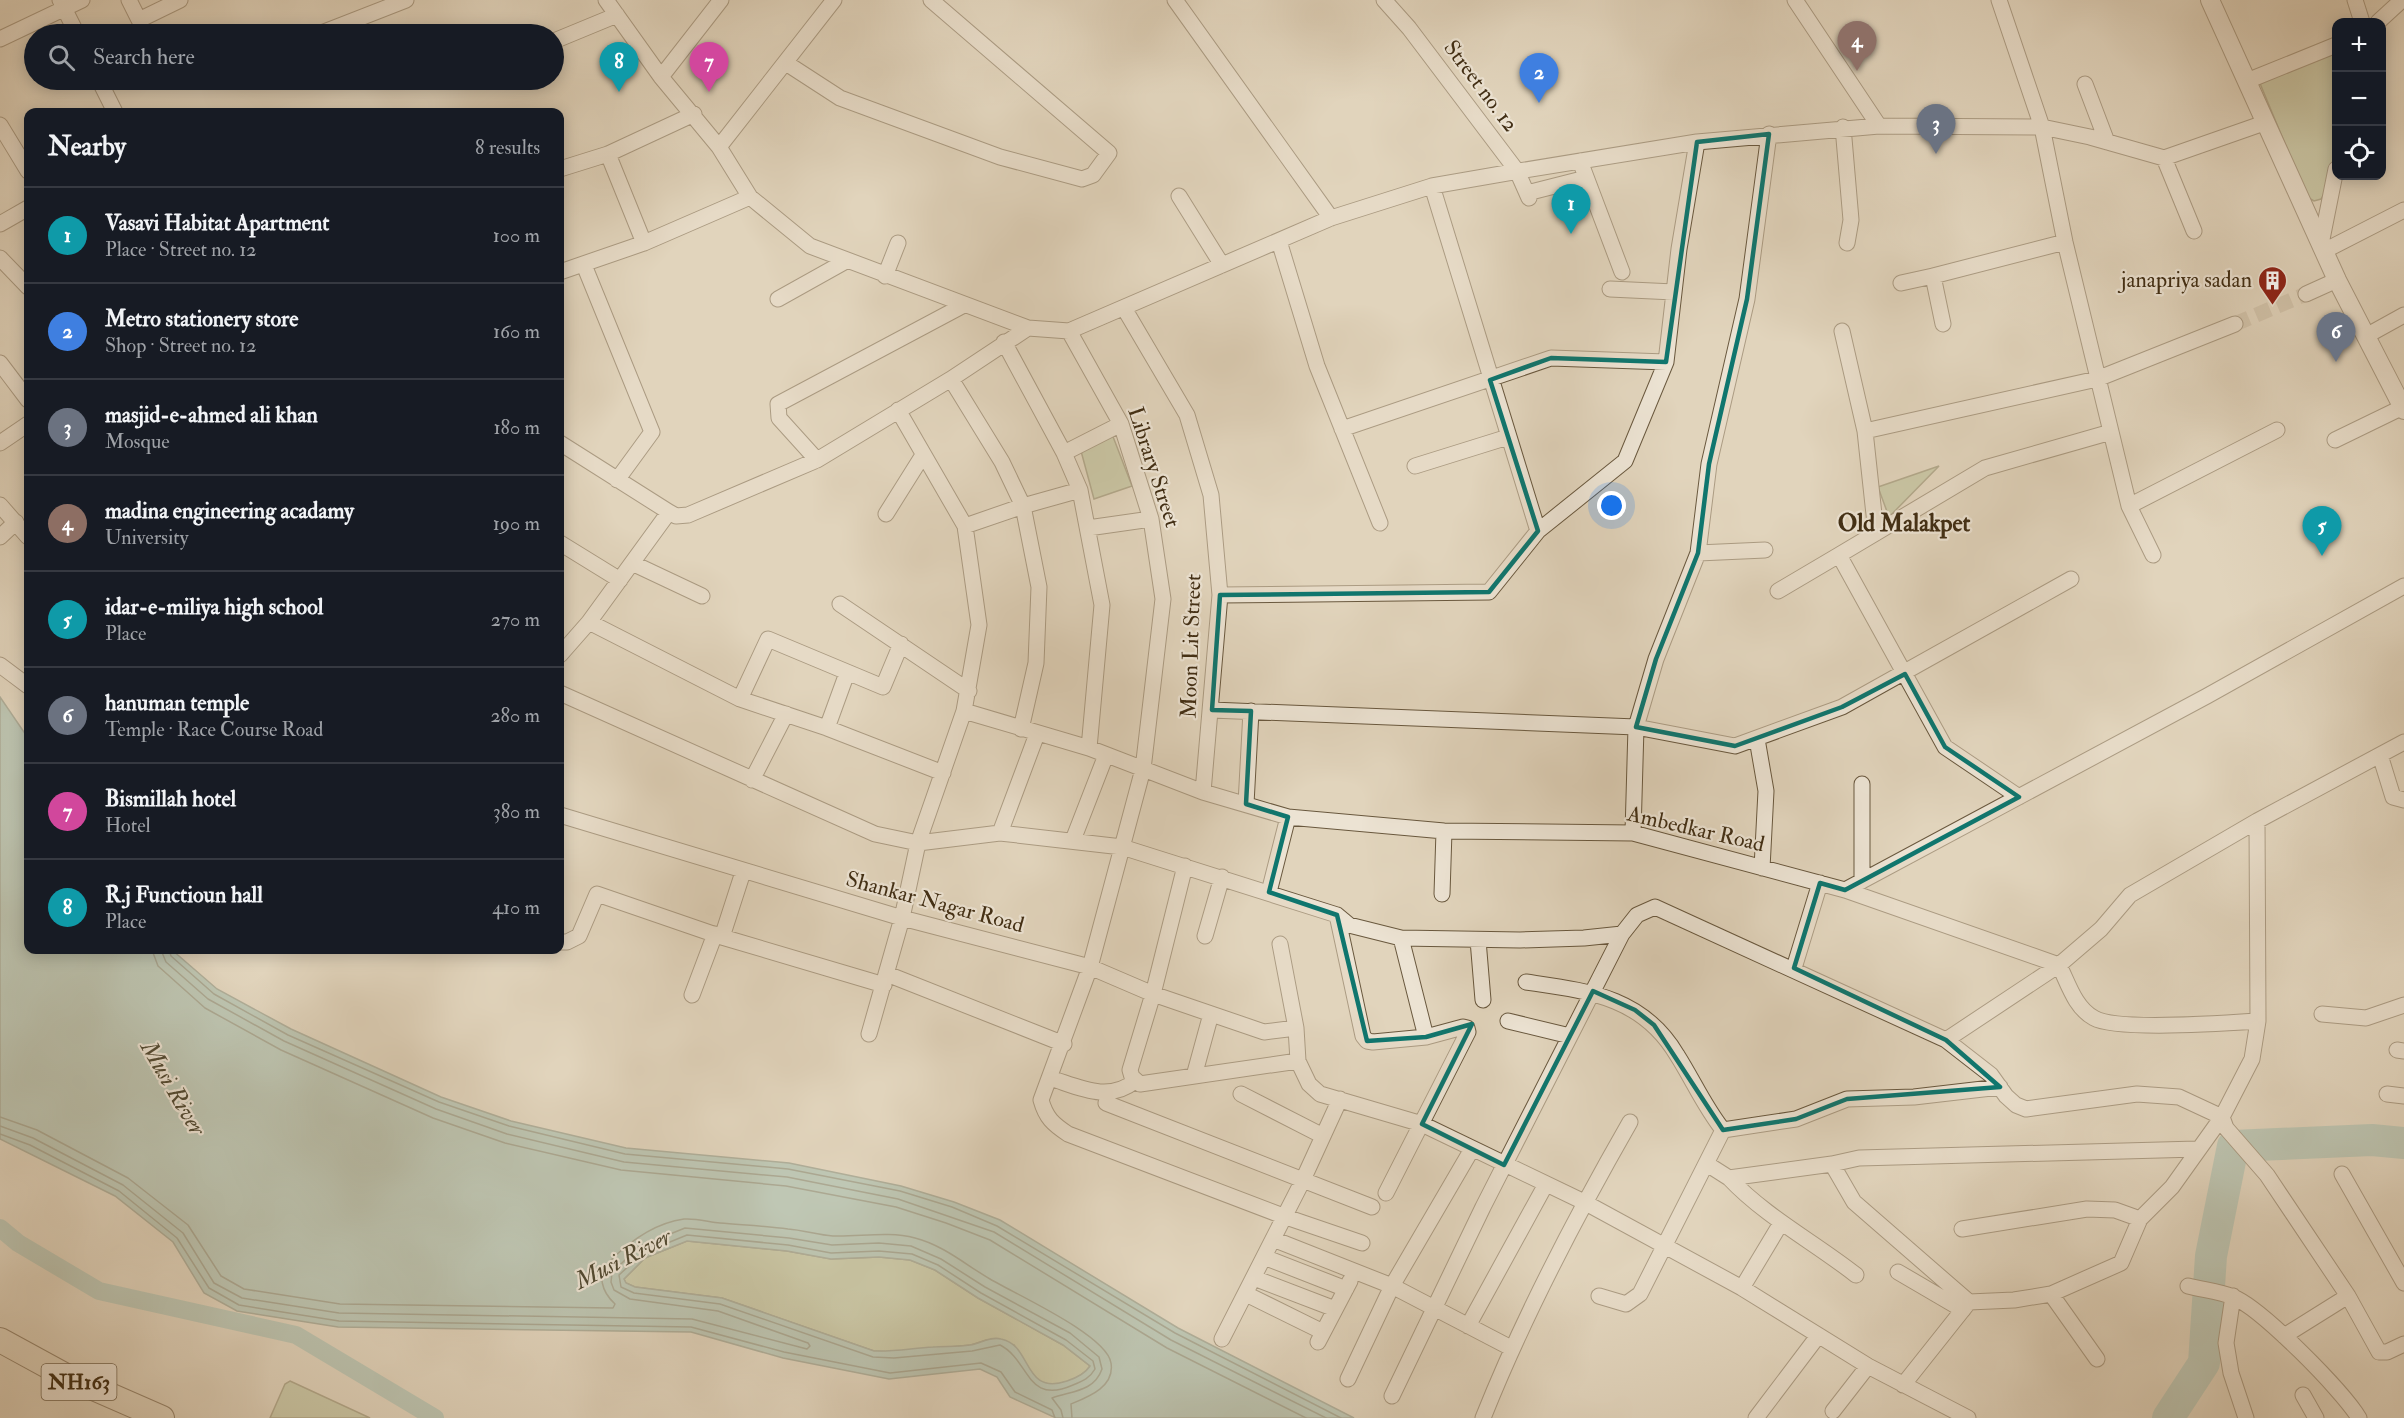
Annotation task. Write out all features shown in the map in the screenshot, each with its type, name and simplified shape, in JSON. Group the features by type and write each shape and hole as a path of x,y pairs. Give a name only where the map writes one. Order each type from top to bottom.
{"highway":[{"name":"NH163","path":"0,1340 66,1376 162,1418"}],"street":[{"path":"27,24 62,4 82,0"},
{"path":"129,0 139,20 180,0"},
{"path":"345,24 406,0"},
{"path":"606,0 661,77 694,114 750,197 810,246 1028,328 1070,331 1331,218 1432,186 1517,171 1697,142 1843,127 1879,126 2042,127 2164,158 2264,123"},
{"path":"661,77 721,0"},
{"path":"718,147 834,0"},
{"path":"786,63 840,98 1000,157 1082,179 1093,175 1109,153 931,0"},
{"path":"1175,0 1331,218"},
{"name":"Street no. 12","path":"1384,0 1409,28 1517,171 1528,196 1586,178"},
{"path":"1795,0 1879,126"},
{"path":"1999,0 2042,127 2065,242 2129,506 2153,555"},
{"path":"2210,0 2337,280 2403,409 2335,440"},
{"path":"2355,0 2361,18"},
{"path":"2382,18 2402,0"},
{"path":"62,4 72,24"},
{"path":"564,37 617,15"},
{"path":"0,39 24,25"},
{"path":"2247,81 2332,47"},
{"path":"2085,84 2106,142"},
{"path":"104,90 113,108"},
{"path":"564,168 608,154 694,114"},
{"path":"0,125 24,161"},
{"path":"1843,127 1851,220 1847,243"},
{"path":"1634,833 1636,727 1656,659 1698,553 1708,464 1747,299 1769,134"},
{"path":"1220,596 1489,592 1538,531 1625,461 1666,362 1674,292 1697,142"},
{"path":"608,154 644,243"},
{"path":"2164,158 2194,231"},
{"path":"1580,161 1622,272"},
{"path":"2322,247 2335,180"},
{"path":"1432,186 1538,531"},
{"path":"1179,196 1222,266"},
{"path":"564,271 644,243 750,197"},
{"path":"0,224 24,210"},
{"path":"2322,247 2404,210"},
{"path":"1279,241 1317,366 1380,523"},
{"path":"1902,283 2065,242"},
{"path":"885,276 898,243"},
{"path":"0,258 24,281"},
{"path":"778,299 846,261"},
{"path":"584,265 652,432 617,480"},
{"path":"1933,276 1943,324"},
{"path":"2306,294 2337,280"},
{"path":"1610,289 1674,292"},
{"path":"817,460 779,418 778,404 964,305"},
{"name":"Moon Lit Street","path":"1124,308 1187,414 1211,495 1220,596 1212,710 1203,792"},
{"path":"2366,336 2404,315"},
{"path":"1865,431 2097,379 2235,324"},
{"path":"564,445 676,516 688,515 817,460 951,379 1028,328"},
{"name":"Library Street","path":"1070,331 1120,424 1151,519 1163,598 1143,769 1090,967 1064,1044 1041,1100 1045,1113 1054,1125 1068,1134 1283,1216 1362,1243"},
{"path":"1842,331 1865,431 1876,533"},
{"path":"1004,342 1064,453 1080,490 1088,528 1102,605 1089,748"},
{"path":"1342,429 1551,358 1666,362"},
{"path":"0,363 24,395"},
{"path":"951,379 1002,462 1023,506 1039,587 1036,663 1021,729"},
{"path":"869,1034 902,918 918,843 964,711 979,625 965,526 898,410"},
{"path":"1064,453 1120,424"},
{"path":"0,443 24,427"},
{"path":"2129,506 2277,430"},
{"path":"1778,591 1985,468 2111,432"},
{"path":"1415,466 1508,437"},
{"path":"886,514 923,455"},
{"path":"965,526 1080,490"},
{"path":"0,505 24,532"},
{"path":"564,650 589,621 669,512"},
{"path":"1088,528 1151,519"},
{"path":"0,537 16,522"},
{"path":"564,545 620,580"},
{"path":"1698,553 1765,550"},
{"path":"1839,555 1945,747 2019,797"},
{"path":"633,563 702,596"},
{"path":"1212,710 1636,727 1736,746 1842,708 2070,579"},
{"path":"1845,890 2207,696 2404,586"},
{"path":"840,604 969,691"},
{"path":"589,621 740,699 827,728 943,773"},
{"path":"740,699 768,639 883,687 900,644"},
{"path":"0,665 24,683"},
{"path":"827,728 847,673"},
{"path":"564,695 875,834 918,843 1000,833 1122,847 1337,915 1349,925 1401,938 1478,940 1584,938 1622,934"},
{"name":"Ambedkar Road","path":"964,711 1089,748 1203,792 1288,817 1444,831 1634,833 1845,890 2059,965"},
{"path":"1246,804 1251,711"},
{"path":"752,780 786,714"},
{"path":"1000,833 1037,734"},
{"path":"1757,739 1766,791 1762,868"},
{"path":"1946,1040 2059,965 2100,929 2130,895 2257,821 2404,742"},
{"path":"1072,840 1106,755"},
{"path":"2380,755 2393,797 2404,800"},
{"path":"1862,784 1862,881"},
{"name":"Shankar Nagar Road","path":"564,816 902,918 1090,967 1154,994 1264,1032 1296,1028"},
{"path":"1269,892 1288,817"},
{"path":"1898,1272 1966,1306 2051,1294 2121,1263 2140,1219 2172,1187 2197,1149 2224,1122 2252,1059 2259,1021 2257,821"},
{"path":"1442,894 1444,831"},
{"path":"1185,866 1154,994 1130,1070 1135,1081 1140,1084 1298,1060"},
{"path":"692,995 743,872"},
{"path":"1205,936 1222,877"},
{"path":"1794,968 1820,884"},
{"path":"564,942 579,936 597,894 718,935 886,980 1064,1044"},
{"path":"1392,1396 1504,1165 1622,934 1637,915 1655,908 1794,968 1946,1040 1991,1075 2016,1105 2026,1109 2137,1094 2179,1097 2224,1122 2267,1175 2348,1296 2379,1352 2387,1352 2404,1344"},
{"path":"1337,915 1363,1036 1366,1041 1426,1037 1463,1027 1467,1028 1468,1032 1386,1193"},
{"path":"1401,938 1426,1037"},
{"path":"1478,940 1483,1000"},
{"path":"1280,944 1296,1028 1298,1060 1310,1084 1320,1094 1422,1124 1584,1202 1742,1288 1868,1366 1968,1418"},
{"path":"2059,965 2078,1004 2095,1019 2195,1026 2259,1021"},
{"path":"1526,982 1593,992 1635,1010 1654,1025 1676,1053 1706,1110 1722,1130"},
{"path":"2322,1014 2366,1018 2404,1005"},
{"path":"1194,1076 1211,1014"},
{"path":"1508,1021 1570,1036"},
{"path":"1050,1078 1106,1094 1121,1090 1135,1081"},
{"path":"1722,1130 1796,1119 1847,1099 1914,1097 2000,1087"},
{"path":"1241,1094 1323,1136"},
{"path":"2387,1094 2404,1096"},
{"path":"1222,1339 1302,1182 1340,1099"},
{"path":"1107,1103 1302,1182 1372,1207"},
{"path":"1483,1418 1511,1348 1584,1202 1630,1122"},
{"path":"1599,1296 1626,1305 1640,1294 1722,1130"},
{"path":"1348,1379 1392,1286 1472,1149"},
{"path":"1729,1178 1832,1164 1859,1158 2197,1149"},
{"path":"1707,1164 1729,1178 1749,1199 1781,1223 1820,1246 1856,1275"},
{"path":"1832,1164 1854,1202 1966,1306"},
{"path":"2342,1174 2404,1283"},
{"path":"1468,1326 1546,1184"},
{"path":"1962,1229 2087,1209 2115,1210 2140,1219"},
{"path":"1742,1288 1781,1223"},
{"path":"1273,1239 1392,1286 1511,1348"},
{"path":"1264,1257 1346,1289"},
{"path":"1246,1294 1321,1337 1355,1271"},
{"path":"1254,1278 1335,1309"},
{"path":"2188,1286 2233,1296 2249,1306 2284,1336 2358,1418"},
{"path":"2051,1294 2097,1359"},
{"path":"2233,1296 2226,1343 2231,1373 2246,1418"},
{"path":"2284,1336 2348,1296"},
{"path":"1903,1385 1966,1306"},
{"path":"1756,1418 1818,1336"},
{"path":"1833,1411 1868,1366"},
{"path":"2303,1395 2316,1418"}],"highlighted area":[{"path":"1769,134 1747,299 1709,464 1698,553 1656,659 1636,727 1735,746 1842,707 1905,674 1945,747 2019,797 1845,890 1820,883 1794,968 1946,1040 2000,1087 1847,1099 1796,1119 1723,1130 1654,1025 1635,1010 1593,991 1504,1165 1422,1124 1472,1024 1426,1037 1367,1041 1337,915 1269,892 1288,817 1246,804 1251,711 1212,710 1220,595 1489,592 1538,531 1490,380 1551,358 1666,362 1697,142"}],"shaded area":[{"path":"2332,52 2332,174 2321,199 2314,201 2307,197 2259,81"},
{"path":"1112,434 1132,486 1094,499 1081,451"},
{"path":"1939,466 1889,517 1878,487"},
{"path":"687,1241 787,1251 831,1259 879,1257 910,1260 935,1270 978,1298 1063,1345 1090,1366 1081,1375 1067,1382 1045,1383 1032,1374 1014,1345 986,1340 971,1345 893,1352 874,1351 722,1298 635,1287 626,1283 624,1279 645,1258"},
{"path":"290,1381 370,1418 270,1418 285,1384"}],"water":[{"name":"Musi River","path":"0,697 24,732 24,954 177,954 217,989 291,1029 441,1097 511,1121 626,1148 789,1163 901,1186 954,1202 1000,1220 1178,1328 1354,1418 1056,1418 1010,1397 997,1377 980,1369 889,1379 783,1358 691,1332 338,1327 237,1311 204,1293 173,1242 115,1196 0,1139","holes":["687,1241 787,1251 831,1259 879,1257 910,1260 935,1270 978,1298 1063,1345 1090,1366 1080,1375 1067,1381 1053,1384 1042,1382 1011,1343 997,1338 965,1346 874,1351 722,1298 635,1287 626,1283 624,1279 645,1258"]}],"waterway":[{"path":"2168,1418 2204,1363 2211,1256 2233,1146 2372,1140 2404,1143"},
{"path":"0,1228 18,1243 99,1291 296,1335 435,1418"}],"tunnel":[{"path":"2235,324 2306,294"}],"place":[{"name":"madina engineering acadamy","path":"1857,71"},
{"name":"R.j Functioun hall","path":"619,92"},
{"name":"Bismillah hotel","path":"709,92"},
{"name":"Metro stationery store","path":"1539,103"},
{"name":"masjid-e-ahmed ali khan","path":"1936,154"},
{"name":"Vasavi Habitat Apartment","path":"1571,234"},
{"name":"janapriya sadan","path":"2273,306"},
{"name":"hanuman temple","path":"2336,362"},
{"name":"idar-e-miliya high school","path":"2322,556"}],"district":[{"name":"Old Malakpet","path":"1904,523"}]}
